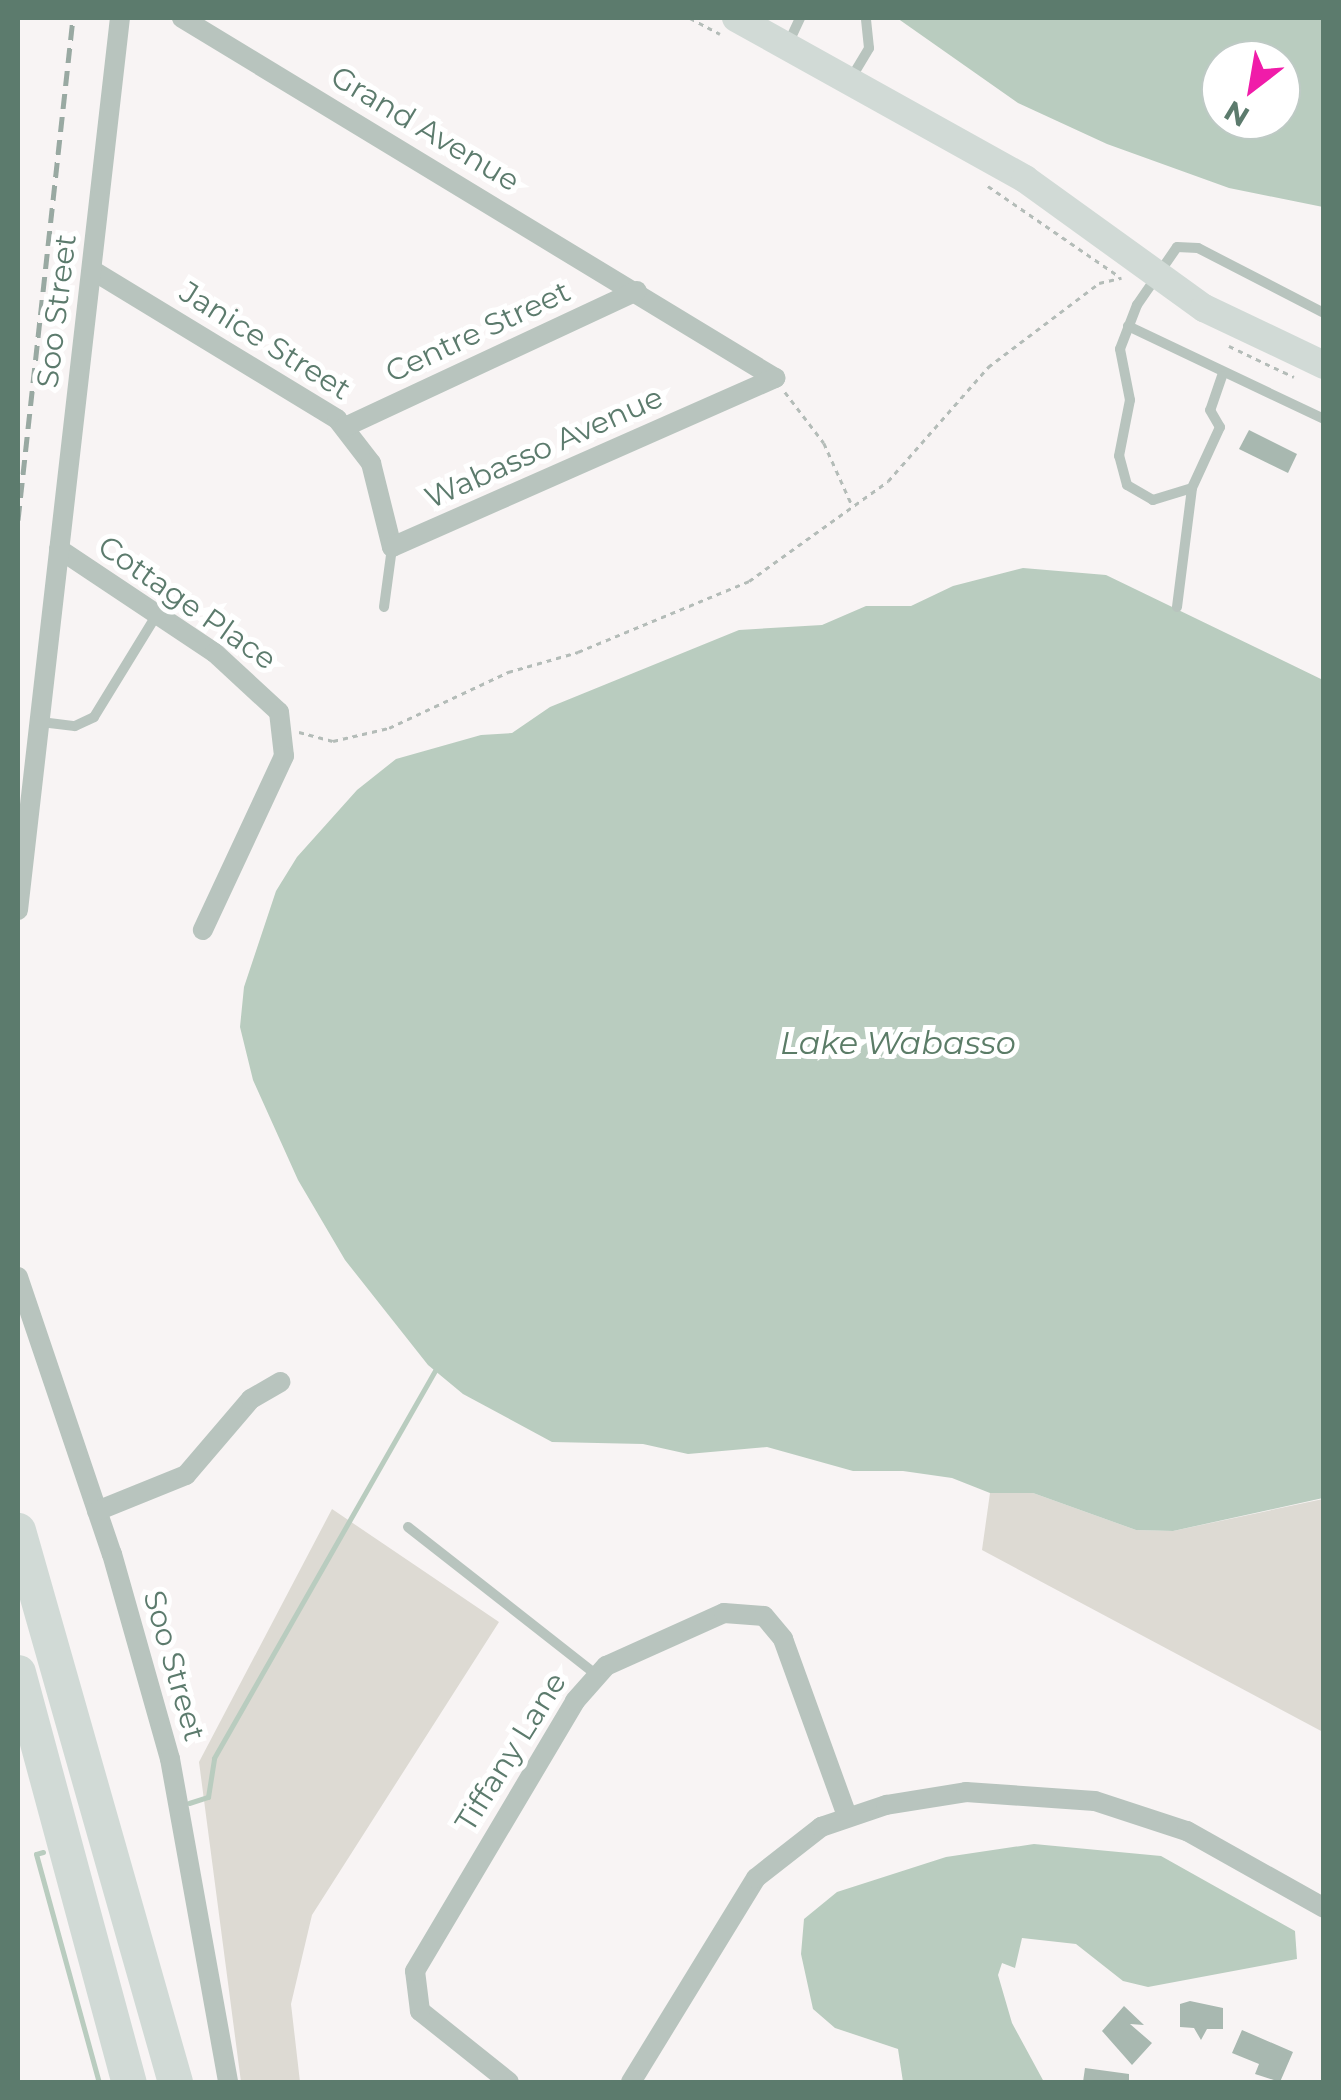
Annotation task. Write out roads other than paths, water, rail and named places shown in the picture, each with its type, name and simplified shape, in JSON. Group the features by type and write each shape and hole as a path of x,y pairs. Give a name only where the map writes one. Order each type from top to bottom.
{"highway":[{"path":"18,1530 176,2082"},
{"path":"18,1672 130,2082"}],"street":[{"name":"Soo Street","path":"18,910 120,18"},
{"name":"Grand Avenue","path":"182,18 776,378"},
{"path":"729,27 787,46 1049,194 1149,284 1245,330 1314,373"},
{"name":"Janice Street","path":"92,270 346,427 380,484 392,547"},
{"name":"Centre Street","path":"346,427 637,292"},
{"name":"Wabasso Avenue","path":"392,547 776,378"},
{"name":"Cottage Place","path":"59,549 157,614 269,698 284,733 276,778 203,930"},
{"name":"Soo Street","path":"18,1277 97,1511 170,1759 228,2082"},
{"path":"97,1511 186,1475 250,1399 280,1382"},
{"name":"Tiffany Lane","path":"508,2082 420,2011 415,1971 575,1701 597,1674 631,1652 724,1613 764,1616 783,1639 846,1816"},
{"path":"638,2080 756,1878 798,1840 846,1816 966,1792 1095,1801 1187,1830 1324,1908"}],"lane":[{"path":"787,46 800,18"},
{"path":"850,81 869,48 866,18"},
{"path":"1192,488 1153,500 1127,485 1120,472 1130,400 1118,362 1128,326 1149,284 1177,247 1198,248 1324,313"},
{"path":"1128,326 1222,376 1324,419"},
{"path":"1177,607 1192,488 1220,426 1210,410 1222,376"},
{"path":"384,607 392,547"},
{"path":"41,722 76,726 94,717 157,614"},
{"path":"408,1527 597,1674"}],"water":[{"path":"897,18 1323,18 1323,207 1229,188 1107,144 1018,103"},
{"name":"Lake Wabasso","path":"1023,568 1106,575 1323,680 1323,1498 1173,1531 1136,1530 1033,1493 990,1493 952,1478 903,1471 853,1471 767,1447 688,1454 643,1444 552,1442 463,1394 428,1365 345,1260 298,1180 253,1080 240,1027 244,987 276,891 297,857 357,790 396,759 481,735 512,733 550,707 739,630 822,625 866,606 911,606 953,586"},
{"path":"1034,1844 1161,1856 1295,1931 1297,1959 1148,1987 1123,1981 1076,1944 1022,1938 1015,1968 1002,1963 998,1975 1012,2023 1044,2082 903,2082 898,2049 835,2028 813,2009 801,1954 804,1919 837,1892 946,1857"}],"waterway":[{"path":"189,1803 208,1797 214,1758 438,1366"},
{"path":"43,1852 36,1854 99,2082"}],"railway":[{"path":"18,520 73,18"}]}
